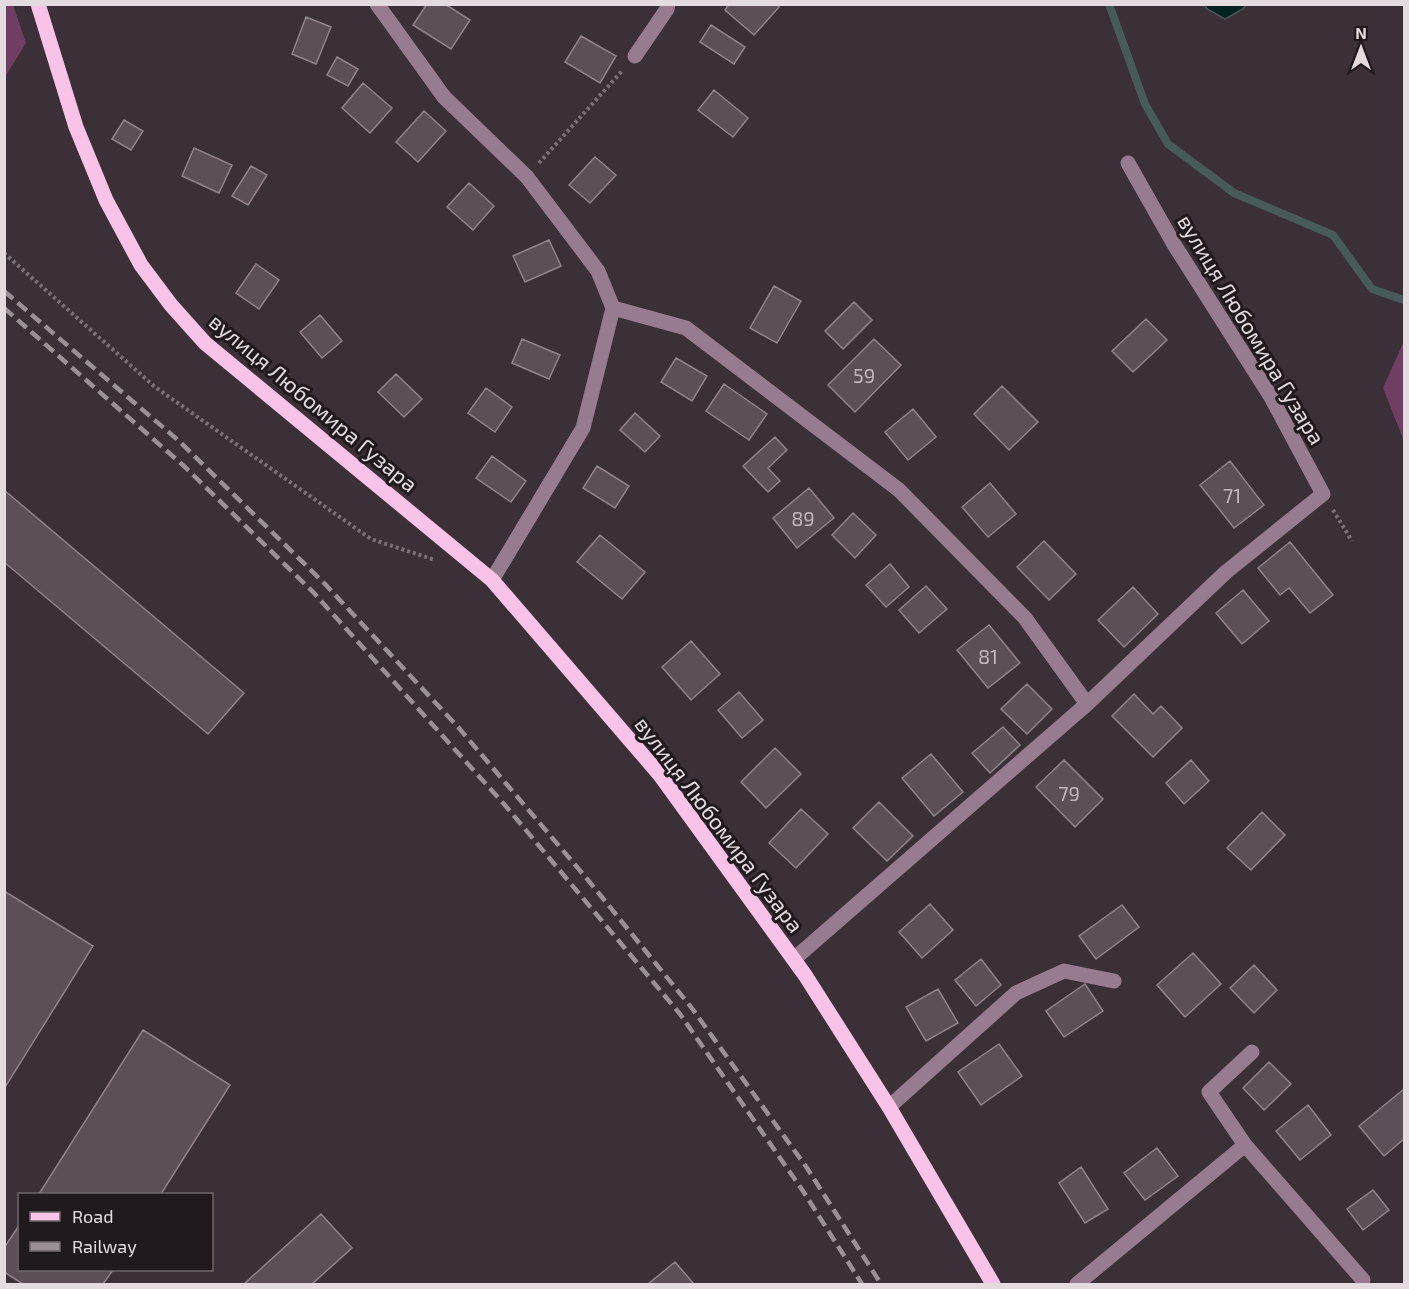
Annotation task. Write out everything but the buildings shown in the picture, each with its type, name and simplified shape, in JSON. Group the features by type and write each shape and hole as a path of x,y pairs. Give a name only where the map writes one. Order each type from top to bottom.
{"main road":[{"name":"вулиця Любомира Гузара","path":"38,4 76,127 106,200 141,265 171,305 205,342 492,580 660,775 794,959 888,1107 993,1284"}],"street":[{"path":"377,4 444,97 527,177 598,271 613,308 583,428 492,580"},
{"path":"635,56 667,9 668,4"},
{"name":"вулиця Любомира Гузара","path":"794,959 1087,704 1226,572 1323,494 1271,397 1175,246 1128,163"},
{"path":"613,308 686,328 899,490 1025,618 1087,704"},
{"path":"888,1107 1016,993 1064,972 1114,981"},
{"path":"1252,1052 1209,1092 1245,1145 1363,1280"},
{"path":"1077,1284 1245,1145"}],"path":[{"path":"527,177 635,56"},
{"path":"4,253 164,394 371,539 437,561"},
{"path":"1323,494 1352,541"}],"shaded area":[{"path":"5,4 13,5 26,43 5,77"},
{"path":"1205,5 1246,5 1225,19 1207,9"},
{"path":"1404,341 1404,441 1383,388"}],"waterway":[{"path":"1109,4 1145,104 1168,144 1234,193 1333,235 1372,289 1404,300"}],"railway":[{"path":"4,291 179,441 324,583 458,727 588,880 691,1007 807,1168 881,1284"},
{"path":"4,308 185,467 313,592 504,804 680,1014 803,1191 862,1284"}]}
